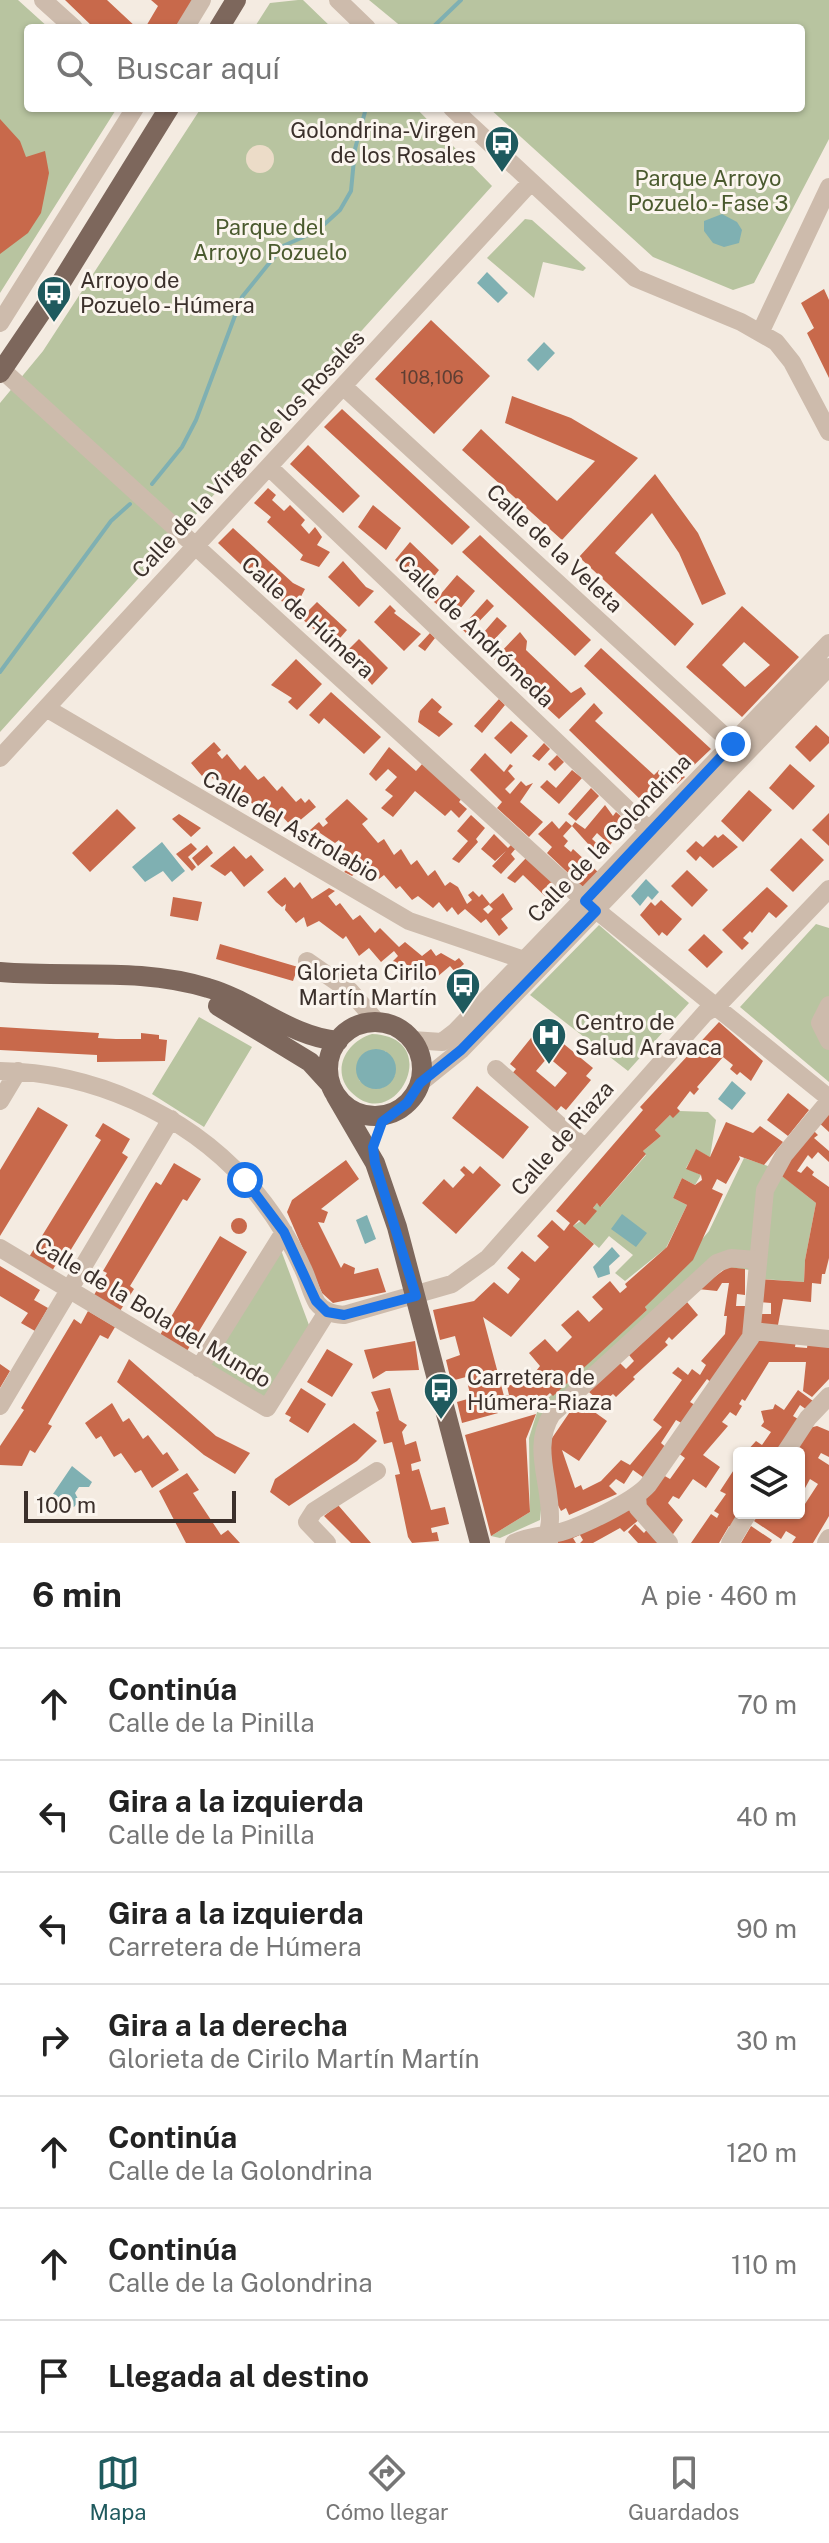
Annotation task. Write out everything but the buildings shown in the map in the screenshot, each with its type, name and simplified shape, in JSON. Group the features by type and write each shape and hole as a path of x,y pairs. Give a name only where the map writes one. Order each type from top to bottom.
{"main road":[{"path":"221,24 236,0"},
{"path":"1,371 166,112"},
{"path":"0,972 113,973 208,987 309,1036 338,1041"},
{"path":"156,978 233,1013 310,1062 358,1113 385,1115 398,1111"},
{"path":"375,1163 334,1091 329,1062 338,1041 362,1024 377,1022 402,1031 412,1040 421,1061 420,1083 415,1094 382,1122 373,1147 375,1163 416,1296 480,1543"}],"street":[{"path":"43,0 70,24"},
{"path":"187,24 202,0"},
{"path":"338,0 363,24"},
{"path":"0,323 132,112"},
{"path":"456,112 635,278 761,331 792,362 823,412 829,432"},
{"name":"Calle de la Virgen de los Rosales","path":"0,758 531,182"},
{"path":"761,331 829,187"},
{"name":"Calle de Húmera","path":"1,371 590,906 718,1005 829,1099"},
{"name":"Calle de la Veleta","path":"344,387 733,744"},
{"name":"Calle de Andrómeda","path":"269,467 650,831"},
{"name":"Calle de la Golondrina","path":"412,1040 442,1042 449,1037 524,960 590,906 650,831 829,643"},
{"name":"Calle de la Golondrina","path":"420,1083 461,1050 590,906 829,667"},
{"name":"Calle del Astrolabio","path":"46,708 306,864 409,921 524,960"},
{"name":"Calle de Riaza","path":"327,1312 344,1315 452,1284 488,1258 705,1013 718,1005 829,889"},
{"path":"810,909 829,914"},
{"path":"307,961 350,991 377,1022"},
{"path":"829,1005 820,1023 829,1041"},
{"path":"496,1069 585,1148"},
{"path":"0,1101 9,1071 94,1085 130,1098 171,1119 216,1152 245,1180 284,1232 316,1301 327,1312"},
{"path":"514,1543 548,1538 637,1496 753,1331 763,1197 784,1155 829,1099"},
{"path":"0,1406 171,1119"},
{"path":"199,1368 284,1232"},
{"name":"Calle de la Bola del Mundo","path":"0,1248 267,1408 327,1312"},
{"path":"548,1538 549,1502 541,1451 543,1431 552,1414 717,1263 731,1258 756,1260"},
{"path":"753,1331 829,1339"},
{"path":"789,1447 808,1418 829,1396"},
{"path":"808,1418 829,1422"},
{"path":"327,1543 307,1522 314,1511 377,1471"},
{"path":"637,1496 638,1508 669,1543"},
{"path":"730,1543 744,1519"}],"green space":[{"path":"0,0 18,0 45,24 24,24 24,112 114,112 0,293"},
{"path":"303,0 328,24 257,24 270,3"},
{"name":"Parque Arroyo Pozuelo - Fase 3","path":"369,0 829,0 829,139 754,283 733,290 653,257 493,112 805,112 805,24 398,24"},
{"name":"Parque del Arroyo Pozuelo","path":"198,112 420,112 492,186 0,732 0,403 43,351"},
{"path":"525,219 532,220 586,268 583,271 543,262 534,298 487,258"},
{"path":"816,924 829,928 829,1082 740,1007"},
{"path":"599,925 689,1003 628,1071 530,995"},
{"path":"199,1017 252,1047 204,1127 152,1094"},
{"path":"372,1034 394,1039 406,1051 409,1066 406,1081 396,1094 383,1102 368,1103 351,1092 342,1075 344,1057 363,1038","holes":["385,1051 394,1061 395,1075 382,1088 369,1087 359,1080"]},
{"path":"680,1111 708,1112 716,1120 710,1157 696,1150 686,1168 701,1175 695,1185 682,1178 673,1198 687,1205 666,1248 625,1281 615,1273 633,1255 609,1236 599,1248 573,1226 596,1211 593,1208 597,1203 601,1206 646,1155 643,1151 661,1136 655,1130 670,1115"},
{"path":"744,1158 771,1167 816,1203 804,1282 750,1278 750,1270 728,1267 720,1271 559,1419 548,1436 540,1520 500,1538 491,1536 530,1512 529,1438 539,1406 647,1310 645,1307 709,1231"},
{"path":"281,1250 309,1325 265,1399 210,1366"}],"shaded area":[{"path":"260,145 270,149 274,159 270,169 260,173 250,169 246,159 250,149"}],"water":[{"path":"722,214 737,222 742,230 739,243 724,247 713,243 704,231 704,221"},
{"path":"487,272 508,293 498,303 477,283"},
{"path":"544,342 555,353 538,371 527,360"},
{"path":"162,842 185,871 172,882 163,871 145,882 132,867"},
{"path":"646,879 659,892 652,900 648,896 640,906 631,896"},
{"path":"376,1049 390,1055 396,1069 390,1083 376,1089 362,1083 356,1069 362,1055"},
{"path":"732,1081 746,1093 732,1110 718,1099"},
{"path":"622,1214 647,1233 636,1247 611,1229"},
{"path":"367,1215 376,1239 365,1244 356,1220"},
{"path":"612,1247 620,1256 609,1266 610,1274 598,1278 593,1267"},
{"path":"72,1466 92,1482 89,1487 79,1487 75,1493 79,1501 74,1507 53,1494"}],"waterway":[{"path":"436,24 461,0"},
{"path":"152,484 182,447 196,420 242,297 283,246 317,231 340,210 351,191 355,149 365,112"},
{"path":"0,672 111,521 130,504"}],"place":[{"name":"Golondrina-Virgen de los Rosales","path":"502,174"},
{"name":"Arroyo de Pozuelo - Húmera","path":"54,324"},
{"name":"Glorieta Cirilo Martín Martín","path":"463,1016"},
{"name":"Centro de Salud Aravaca","path":"549,1066"},
{"name":"Carretera de Húmera-Riaza","path":"441,1421"}],"route":[{"path":"245,1180 284,1232 316,1301 327,1312 344,1315 416,1296 375,1163 373,1147 382,1122 407,1103 420,1083 436,1068 461,1050 596,911 585,901 733,744"}]}
